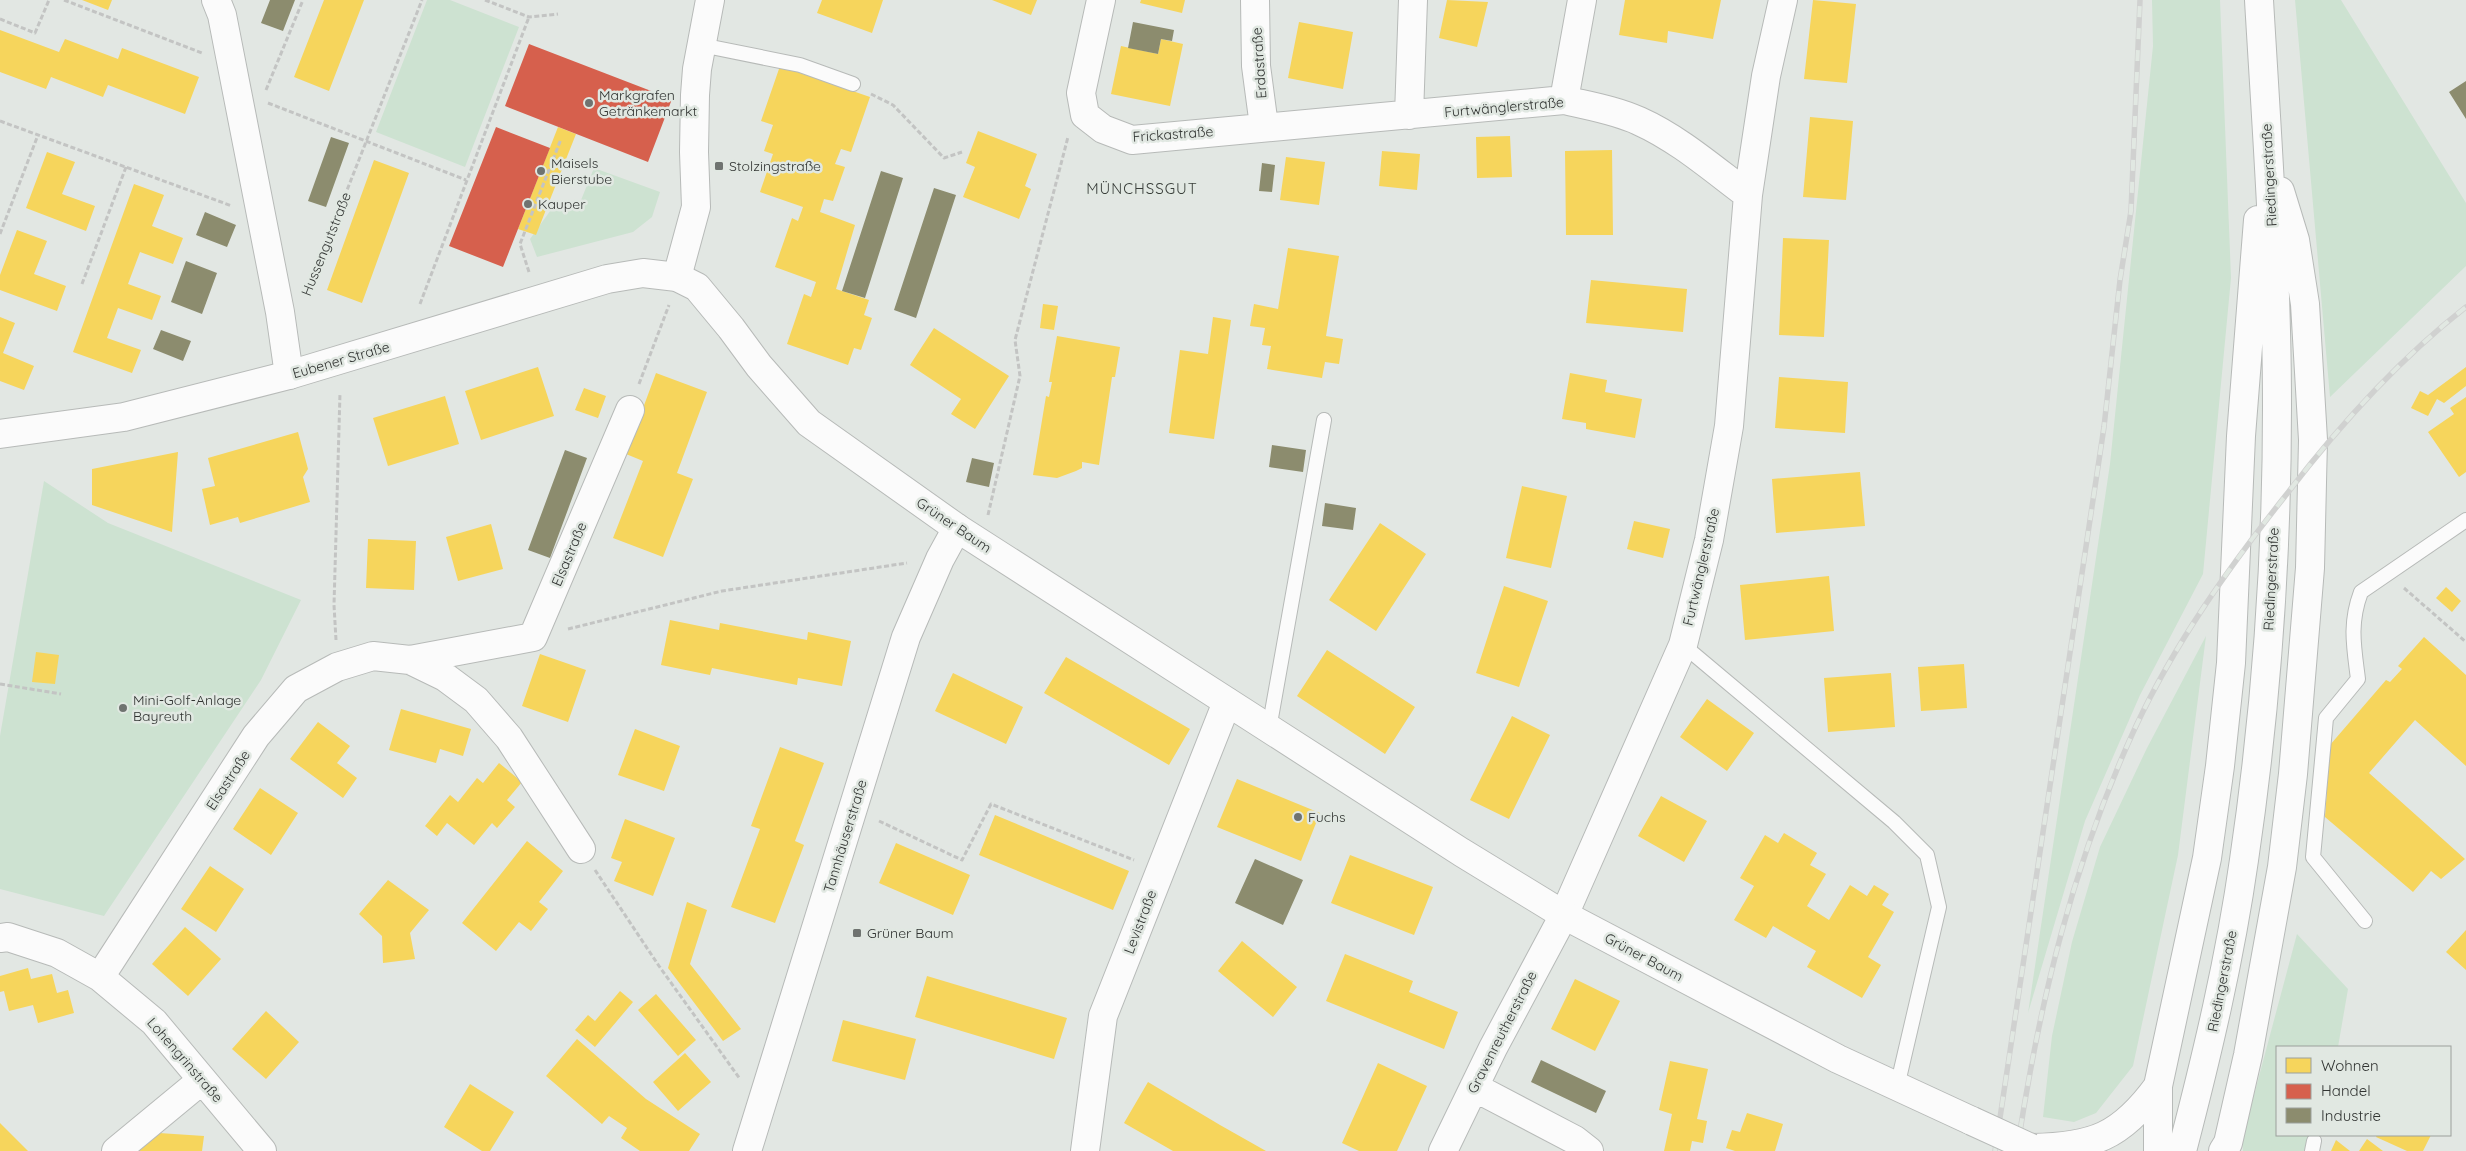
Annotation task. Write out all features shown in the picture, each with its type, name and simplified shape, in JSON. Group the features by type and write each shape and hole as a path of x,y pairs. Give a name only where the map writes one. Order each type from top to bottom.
{"street":[{"path":"216,0 222,15 231,64 251,105 260,217 280,312 289,375"},
{"path":"678,277 696,207 694,152 695,95 701,45 710,0"},
{"path":"1085,115 1081,93 1101,0"},
{"name":"Erdastraße","path":"1255,0 1256,66 1264,126"},
{"path":"1409,115 1413,0"},
{"path":"1564,100 1582,0"},
{"name":"Furtwänglerstraße","path":"1564,915 1683,645 1709,540 1729,426 1748,196 1766,76 1783,0"},
{"name":"Riedingerstraße","path":"2182,1151 2209,1046 2242,872 2266,668 2272,567 2277,411 2276,327 2259,0"},
{"name":"Furtwänglerstraße","path":"1264,126 1409,115 1564,100 1606,110 1639,121 1673,140 1748,196"},
{"name":"Frickastraße","path":"1085,115 1103,129 1132,140 1264,126"},
{"path":"2158,1151 2158,1086 2207,858 2220,766 2231,654 2241,436 2254,245 2268,151"},
{"path":"2227,1148 2248,1055 2282,867 2293,774 2310,568 2312,440 2305,304 2295,240 2268,151"},
{"name":"Eubener Straße","path":"0,434 124,417 289,375 607,279 643,273 678,277"},
{"name":"Grüner Baum","path":"678,277 697,287 759,366 809,423 966,534 1226,702 1461,852 1564,915 1838,1059 2034,1150"},
{"name":"Elsastraße","path":"100,977 256,736 296,689 337,667 373,656 410,660 533,637 630,410"},
{"name":"Tannhäuserstraße","path":"747,1151 906,637 940,559 966,534"},
{"name":"Elsastraße","path":"410,660 445,677 476,700 509,738 581,849"},
{"name":"Levistraße","path":"1084,1151 1103,1016 1226,702"},
{"name":"Gravenreutherstraße","path":"1443,1151 1474,1087 1564,915"},
{"name":"Lohengrinstraße","path":"0,938 8,937 57,953 100,977 154,1022 262,1151"},
{"path":"116,1151 202,1080"},
{"path":"2034,1150 2066,1148 2096,1140 2116,1129 2142,1108 2158,1086"},
{"path":"1474,1087 1575,1140 1589,1151"}],"lane":[{"path":"701,45 800,65 853,84"},
{"path":"1269,729 1324,420"},
{"path":"2366,921 2313,857 2326,718 2358,680 2352,635 2354,611 2361,592 2387,572 2466,520"},
{"path":"1683,645 1894,822 1927,855 1939,907 1897,1087"}],"path":[{"path":"0,19 35,33 49,0"},
{"path":"64,0 231,64"},
{"path":"302,0 251,105 366,142 466,180"},
{"name":"Hussengutstraße","path":"304,300 422,0"},
{"path":"485,0 529,17 558,14"},
{"path":"420,304 529,17"},
{"path":"853,84 893,105 944,158 962,152"},
{"path":"966,534 989,514 1020,376 1015,340 1069,136 1085,115"},
{"path":"0,121 260,217"},
{"path":"0,234 38,135"},
{"path":"529,272 520,244 561,139"},
{"path":"82,284 126,167"},
{"path":"630,410 669,305"},
{"path":"334,605 340,393"},
{"path":"533,637 722,591 940,559"},
{"path":"2387,572 2466,642"},
{"path":"0,684 62,694"},
{"path":"853,809 962,860 990,804 1160,870"},
{"path":"581,849 659,966 760,1107"}],"green space":[{"path":"427,0 450,0 519,27 465,167 376,132"},
{"path":"2152,0 2220,0 2231,278 2203,574 2140,695 2085,821 2028,1013 2110,464 2153,46"},
{"path":"2295,0 2341,0 2466,203 2466,266 2330,397"},
{"path":"594,168 660,192 652,217 633,232 537,257 530,239 553,207 577,210"},
{"name":"Mini-Golf-Anlage Bayreuth","path":"44,481 108,523 301,600 261,680 104,916 0,889 0,736"},
{"path":"2206,636 2178,855 2133,1066 2096,1113 2074,1122 2043,1117 2052,1036 2072,942 2100,847 2147,748"},
{"path":"2297,934 2348,989 2338,1046 2276,1046 2276,1136 2310,1136 2306,1151 2243,1151 2242,1140"}],"building: Wohnen":[{"path":"82,0 112,0 108,10"},
{"path":"324,0 364,0 329,91 294,77"},
{"path":"822,0 883,0 872,33 817,13"},
{"path":"992,0 1037,0 1031,15"},
{"path":"1141,0 1185,0 1182,13 1140,3"},
{"path":"1447,0 1488,2 1477,47 1439,38"},
{"path":"1625,0 1721,0 1713,39 1668,31 1667,43 1619,35"},
{"path":"1813,0 1856,4 1847,83 1804,79"},
{"path":"1299,22 1353,32 1343,89 1288,78"},
{"path":"0,30 59,52 65,39 118,59 122,48 199,77 185,114 108,85 103,97 51,77 46,89 0,72"},
{"path":"1161,39 1183,44 1170,106 1111,94 1121,46 1158,54"},
{"path":"780,66 870,97 851,152 841,149 835,164 845,167 833,201 824,199 820,212 855,225 836,289 869,300 864,315 872,318 861,350 854,348 848,365 787,344 804,294 811,297 816,282 775,267 792,218 798,221 803,207 760,192 773,154 764,151 773,125 761,121"},
{"path":"1810,117 1853,121 1846,200 1803,197"},
{"path":"558,127 576,134 536,235 518,229"},
{"path":"978,131 1037,154 1025,186 1031,189 1019,219 963,197 975,167 966,163"},
{"path":"1510,136 1512,177 1477,178 1476,137"},
{"path":"1612,150 1613,235 1566,235 1565,151"},
{"path":"1382,151 1420,154 1417,190 1379,186"},
{"path":"47,152 75,162 62,194 95,206 86,231 26,208"},
{"path":"1286,157 1325,162 1319,205 1280,200"},
{"path":"374,160 409,173 362,303 327,290"},
{"path":"134,184 164,195 152,226 183,238 173,264 140,252 128,284 161,296 152,320 118,308 107,338 141,350 132,373 73,352"},
{"path":"17,230 47,241 34,274 66,286 57,311 0,290 0,275"},
{"path":"1783,238 1829,240 1824,337 1779,335"},
{"path":"1288,248 1339,256 1326,336 1343,339 1339,364 1325,362 1322,378 1267,369 1271,346 1262,345 1265,328 1250,326 1254,304 1278,309"},
{"path":"1591,280 1687,289 1683,332 1586,323"},
{"path":"1043,304 1058,306 1054,330 1040,328"},
{"path":"0,317 15,323 3,353 34,366 24,390 0,381"},
{"path":"1213,317 1231,320 1214,439 1169,433 1180,350 1208,354"},
{"path":"934,328 1009,376 975,429 951,414 961,399 910,365"},
{"path":"1057,336 1120,347 1115,377 1112,377 1099,465 1082,462 1082,468 1057,478 1033,475 1046,396 1049,397 1052,382 1049,382"},
{"path":"538,367 554,416 481,440 465,391"},
{"path":"2466,367 2466,386 2444,403 2437,399 2428,416 2411,408 2420,391 2428,395"},
{"path":"656,373 707,392 677,473 693,479 663,557 613,538 643,461 626,454"},
{"path":"1570,373 1607,380 1605,392 1642,399 1635,438 1586,429 1586,423 1562,419"},
{"path":"1779,377 1848,382 1845,433 1775,428"},
{"path":"584,388 606,396 598,418 575,410"},
{"path":"445,396 459,444 388,466 373,418"},
{"path":"2466,397 2466,472 2459,477 2428,432 2454,414 2450,408"},
{"path":"298,432 308,469 303,477 310,502 240,523 238,517 210,525 202,489 215,486 208,458"},
{"path":"178,452 172,532 92,505 92,469"},
{"path":"1860,472 1865,526 1776,533 1772,479"},
{"path":"1522,486 1567,496 1551,568 1506,558"},
{"path":"1634,521 1670,529 1663,558 1627,549"},
{"path":"1380,523 1426,554 1376,631 1329,600"},
{"path":"491,524 503,569 458,581 446,537"},
{"path":"368,539 416,541 414,590 366,588"},
{"path":"1829,576 1834,631 1745,640 1740,585"},
{"path":"1504,586 1548,601 1519,687 1476,673"},
{"path":"2446,587 2461,601 2452,612 2436,598"},
{"path":"670,620 719,630 720,623 807,640 808,632 851,641 842,686 798,678 797,685 712,668 710,675 661,665"},
{"path":"2424,637 2466,675 2466,766 2415,720 2369,773 2465,859 2441,879 2431,871 2413,892 2325,817 2330,745 2386,680 2390,682 2402,669 2398,666"},
{"path":"1327,650 1415,707 1385,754 1297,696"},
{"path":"36,652 59,655 55,684 32,682"},
{"path":"540,654 586,670 568,722 522,706"},
{"path":"1066,657 1190,729 1169,765 1044,693"},
{"path":"1964,664 1967,708 1921,711 1918,667"},
{"path":"953,673 1023,707 1006,744 935,711"},
{"path":"1891,673 1895,727 1828,732 1824,678"},
{"path":"1707,699 1754,733 1727,771 1680,737"},
{"path":"401,709 471,729 463,756 440,749 436,763 389,750"},
{"path":"1512,716 1550,735 1509,819 1470,800"},
{"path":"318,722 350,746 337,763 357,778 343,798 290,759"},
{"path":"635,729 680,746 664,791 618,775"},
{"path":"780,747 824,763 795,841 804,845 775,923 731,907 760,829 751,826"},
{"path":"499,763 522,782 507,800 515,807 497,828 492,823 474,845 447,823 437,836 425,826 450,795 458,802 477,778 483,783"},
{"path":"1237,779 1320,813 1301,861 1217,827"},
{"path":"260,788 298,813 271,855 233,829"},
{"path":"1661,796 1707,821 1684,862 1638,836"},
{"path":"995,815 1129,871 1113,910 979,855"},
{"path":"625,819 675,838 653,896 614,881 622,862 611,858"},
{"path":"1784,833 1817,853 1810,865 1826,874 1807,906 1829,920 1850,885 1867,896 1874,885 1889,894 1882,905 1894,912 1868,957 1881,965 1862,998 1807,967 1816,951 1773,926 1766,938 1734,920 1754,886 1740,878 1765,835 1778,843"},
{"path":"527,841 563,871 539,902 548,909 531,931 519,922 496,951 462,923"},
{"path":"896,843 970,875 953,915 879,883"},
{"path":"1350,855 1433,887 1414,935 1331,903"},
{"path":"210,866 244,889 216,932 181,909"},
{"path":"388,880 429,910 410,933 415,959 383,963 382,936 359,914"},
{"path":"687,902 707,910 690,964 741,1029 723,1041 668,968"},
{"path":"185,927 221,959 188,996 152,964"},
{"path":"2466,930 2466,970 2446,952"},
{"path":"1242,941 1297,987 1273,1017 1218,971"},
{"path":"1345,954 1413,981 1409,992 1458,1012 1444,1049 1326,1001"},
{"path":"28,968 31,979 52,974 57,993 68,990 74,1013 38,1023 33,1005 9,1011 4,991 0,992 0,976"},
{"path":"927,976 1067,1018 1054,1059 915,1017"},
{"path":"1575,979 1620,1001 1595,1051 1551,1029"},
{"path":"620,991 633,1002 595,1047 575,1030 588,1015 595,1021"},
{"path":"656,994 696,1040 678,1056 638,1010"},
{"path":"266,1011 299,1042 266,1079 232,1049"},
{"path":"843,1020 916,1039 905,1080 832,1061"},
{"path":"577,1039 646,1099 700,1134 689,1151 640,1151 621,1138 627,1128 609,1116 602,1124 546,1076"},
{"path":"685,1053 711,1082 678,1111 653,1082"},
{"path":"1670,1061 1708,1069 1697,1119 1707,1121 1703,1143 1692,1141 1690,1151 1664,1151 1672,1114 1659,1110"},
{"path":"1378,1063 1427,1086 1397,1151 1359,1151 1342,1143"},
{"path":"1148,1082 1266,1151 1173,1151 1124,1123"},
{"path":"470,1084 514,1112 490,1151 482,1151 444,1127"},
{"path":"1747,1113 1783,1124 1775,1151 1735,1151 1726,1148 1732,1130 1740,1132"},
{"path":"0,1123 28,1151 0,1151"},
{"path":"159,1133 204,1136 202,1151 138,1151"},
{"path":"2430,1136 2423,1151 2407,1151 2376,1137"},
{"path":"2367,1139 2383,1151 2359,1151"},
{"path":"2336,1140 2350,1151 2331,1151"}],"building: Handel":[{"name":"Markgrafen Getränkemarkt","path":"529,44 672,99 648,162 505,106"},
{"path":"496,127 550,148 503,267 449,246"}],"building: Industrie":[{"path":"270,0 295,0 283,31 261,23"},
{"path":"1133,22 1174,30 1172,41 1161,39 1158,54 1128,48"},
{"path":"2466,81 2466,119 2449,92"},
{"path":"331,137 349,143 326,207 308,201"},
{"path":"1262,163 1275,165 1272,192 1259,191"},
{"path":"881,171 903,178 865,298 842,291"},
{"path":"934,188 956,195 916,318 894,310"},
{"path":"205,212 236,225 227,247 196,235"},
{"path":"186,261 217,273 202,314 171,302"},
{"path":"161,330 191,341 183,361 153,349"},
{"path":"1272,445 1306,450 1303,472 1269,467"},
{"path":"565,450 587,458 550,558 528,550"},
{"path":"972,458 994,463 989,487 966,482"},
{"path":"1325,503 1356,508 1353,530 1322,526"},
{"path":"1255,859 1303,880 1283,925 1235,903"},
{"path":"1541,1060 1606,1091 1596,1113 1531,1082"}],"railway":[{"path":"1995,1151 2104,427 2120,280 2131,211 2140,0"},
{"path":"2017,1151 2036,1041 2061,934 2076,881 2114,777 2151,695 2204,606 2265,522 2326,444 2393,372 2466,307"}],"place":[{"name":"Markgrafen Getränkemarkt","path":"589,103"},
{"name":"Stolzingstraße","path":"719,166"},
{"name":"Maisels Bierstube","path":"541,171"},
{"name":"Kauper","path":"528,204"},
{"name":"Mini-Golf-Anlage Bayreuth","path":"123,708"},
{"name":"Fuchs","path":"1298,817"},
{"name":"Grüner Baum","path":"857,933"}],"district":[{"name":"MÜNCHSSGUT","path":"1142,189"}]}
